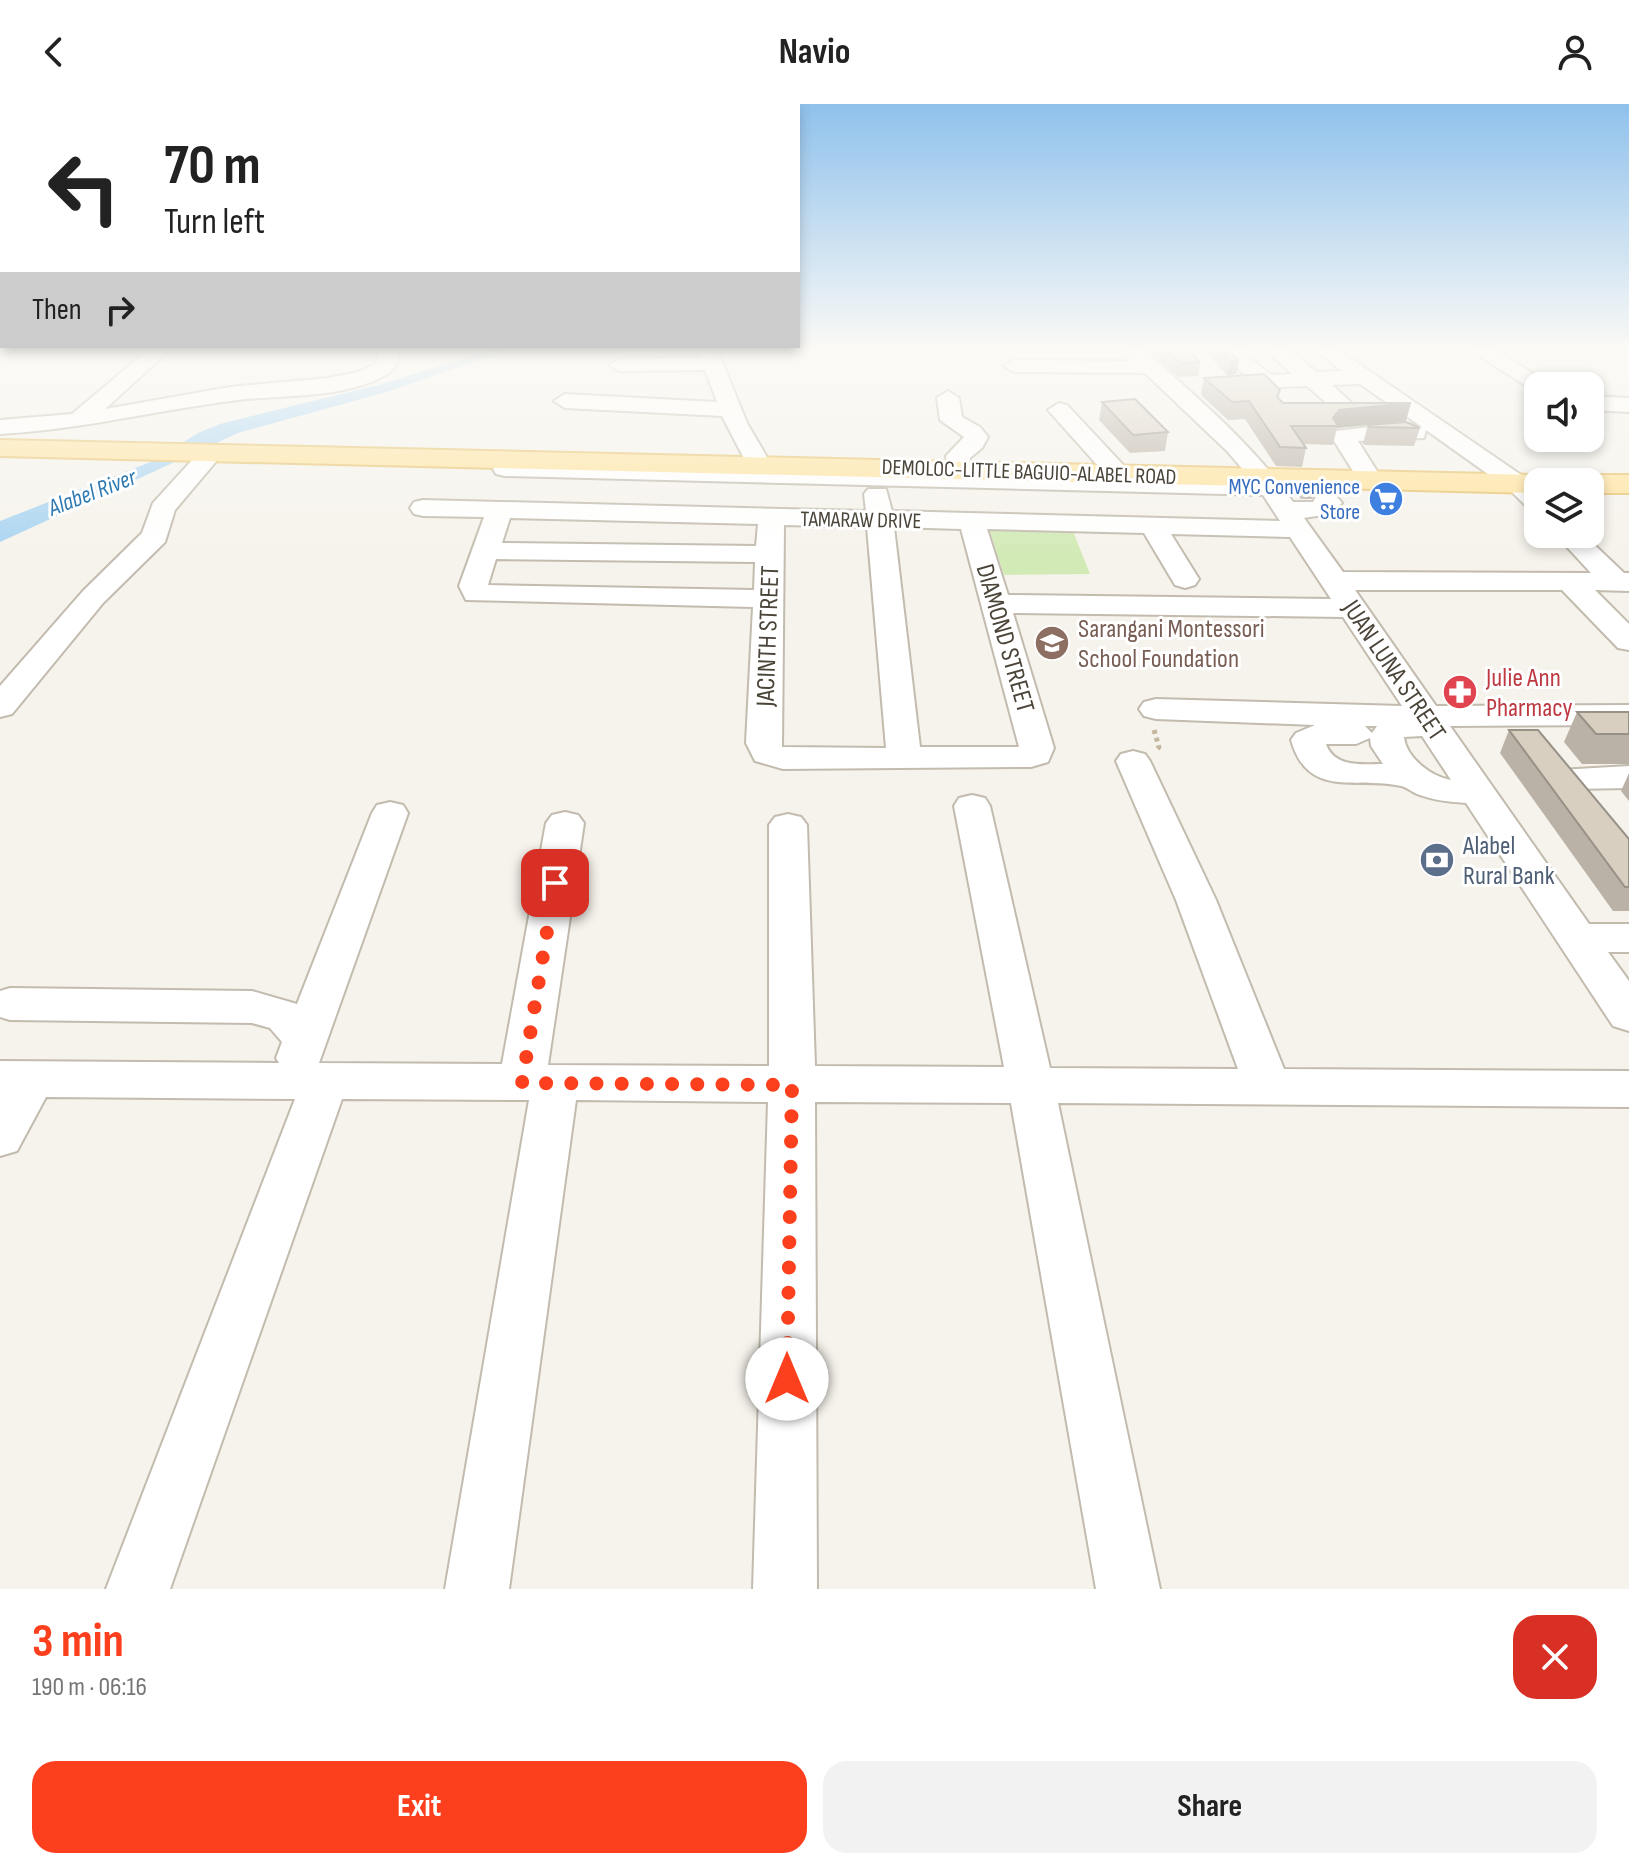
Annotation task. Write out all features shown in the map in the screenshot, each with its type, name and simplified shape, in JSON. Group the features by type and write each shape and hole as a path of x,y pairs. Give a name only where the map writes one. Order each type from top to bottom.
{"main road":[{"name":"DEMOLOC-LITTLE BAGUIO-ALABEL ROAD","path":"0,438 424,456 759,464 875,473 959,469 1118,474 1280,501 1370,479 1524,484"},
{"name":"DEMOLOC-LITTLE BAGUIO-ALABEL ROAD","path":"0,448 156,444"},
{"path":"1604,484 1629,484"}],"street":[{"path":"0,427 37,426 79,418"},
{"path":"56,438 81,418"},
{"path":"735,418 759,464"},
{"path":"951,418 976,437 974,443 958,456 959,469"},
{"path":"1067,418 1118,474"},
{"name":"JUAN LUNA STREET","path":"1203,418 1280,501 1343,594 1411,724 1478,792 1629,1015"},
{"path":"1427,418 1524,481"},
{"path":"1370,479 1343,436 1398,425 1418,434 1433,448"},
{"path":"0,707 93,597 155,536 162,509 217,448"},
{"path":"505,469 875,473 1280,501 1318,509 1329,503 1318,490"},
{"path":"875,473 904,759"},
{"name":"TAMARAW DRIVE","path":"423,508 1153,526 1280,501"},
{"path":"500,510 473,586 476,594 770,599"},
{"name":"JACINTH STREET","path":"771,517 763,743 767,754 783,759 904,759"},
{"name":"DIAMOND STREET","path":"904,759 1024,758 1036,755 1037,748 972,522"},
{"path":"1153,526 1185,579"},
{"path":"1584,548 1623,582"},
{"path":"485,551 770,554"},
{"path":"1570,582 1629,641"},
{"path":"996,604 1623,582"},
{"path":"1156,709 1411,724"},
{"path":"1407,775 1337,772 1319,765 1309,751 1308,740 1320,734 1411,724 1521,716 1629,715"},
{"path":"1521,716 1601,814"},
{"path":"1411,724 1386,744 1407,775 1424,785 1449,792 1478,792"},
{"path":"1558,760 1629,777"},
{"path":"1133,761 1196,900 1268,1088"},
{"path":"972,806 1031,1087 1128,1589"},
{"path":"138,1589 390,813"},
{"path":"477,1589 538,1083 565,823"},
{"path":"785,1589 792,1085 788,825"},
{"path":"1576,938 1629,938"},
{"path":"10,1004 252,1007 286,1017 307,1067"},
{"path":"0,1137 16,1079 307,1067 538,1083 1629,1089"}],"path":[{"path":"1133,761 1135,754 1159,747 1153,721 1156,709"}],"green space":[{"path":"989,529 1073,531 1090,574 1004,575"}],"water":[{"name":"Alabel River","path":"243,418 291,418 238,433 0,542 0,521 153,461 198,433"}],"building":[{"path":"1117,418 1154,418 1168,432 1133,435"},
{"path":"1261,418 1333,418 1338,426 1291,426 1306,448 1280,447"},
{"path":"1406,422 1420,428 1368,425"},
{"path":"1295,484 1320,485 1313,492 1302,492"},
{"path":"1577,712 1629,712 1629,734 1596,734"},
{"path":"1509,730 1538,730 1629,839 1629,887 1625,887"}],"place":[{"name":"MYC Convenience Store","path":"1386,499"},
{"name":"Sarangani Montessori School Foundation","path":"1052,643"},
{"name":"Julie Ann Pharmacy","path":"1460,692"},
{"name":"Alabel Rural Bank","path":"1437,860"}],"route":[{"path":"555,883 522,1083 792,1085 787,1379"}]}
